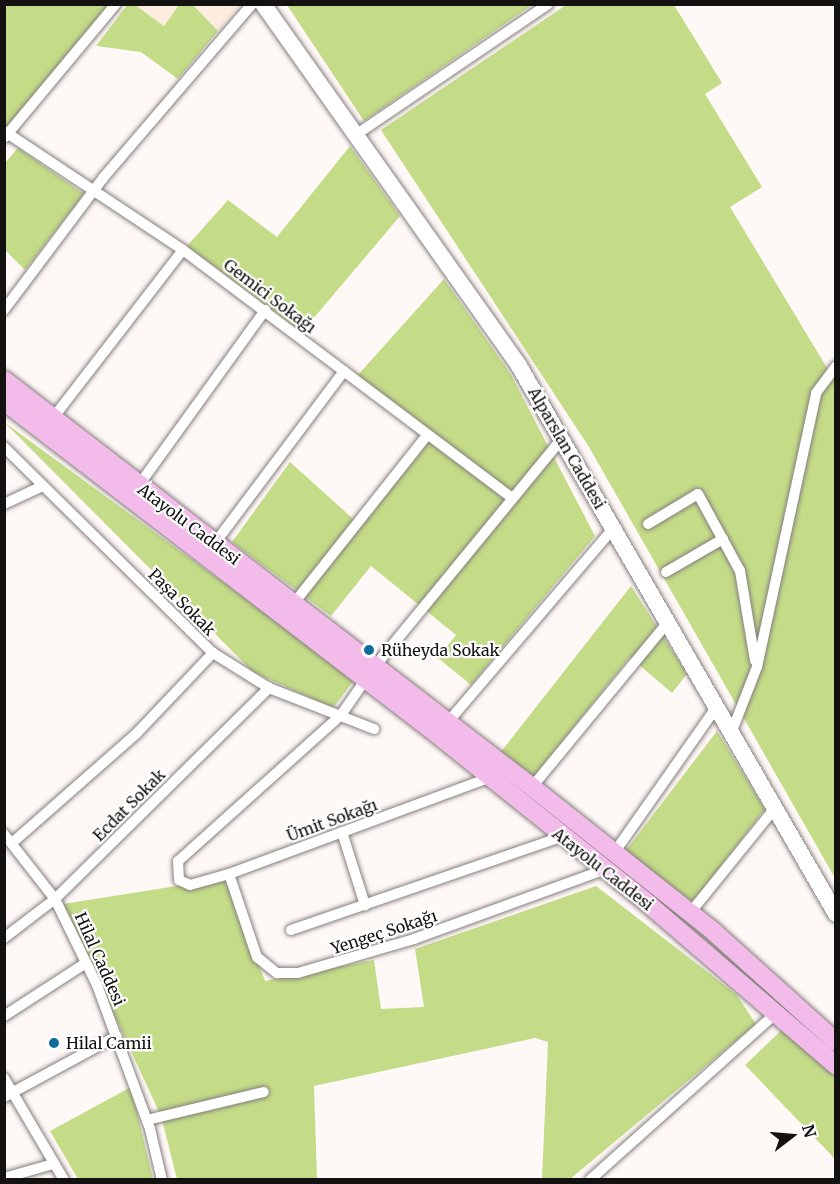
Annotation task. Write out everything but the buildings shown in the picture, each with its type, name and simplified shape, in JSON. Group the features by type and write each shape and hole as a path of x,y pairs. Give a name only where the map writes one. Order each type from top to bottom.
{"main road":[{"name":"Atayolu Caddesi","path":"4,380 294,603 489,778 604,870 836,1065"},
{"name":"Atayolu Caddesi","path":"4,401 371,672 448,722 690,913 836,1042"}],"street":[{"path":"6,134 116,4"},
{"path":"4,310 93,191 252,4"},
{"name":"Alparslan Caddesi","path":"263,4 357,134 563,437 613,529 718,705 836,914"},
{"path":"357,134 548,4"},
{"name":"Gemici Sokağı","path":"6,134 183,250 511,497"},
{"path":"53,418 183,250"},
{"path":"139,485 265,310"},
{"path":"732,731 756,667 816,393 835,368"},
{"path":"215,543 344,371"},
{"path":"294,603 427,435"},
{"path":"341,715 371,672 511,497 563,437"},
{"name":"Paşa Sokak","path":"4,447 40,487 213,653 269,688 374,729"},
{"path":"4,504 40,487"},
{"path":"648,524 698,494 740,571 756,667"},
{"path":"448,722 613,529"},
{"path":"666,572 723,539"},
{"path":"532,787 669,621"},
{"path":"8,839 136,734 213,653"},
{"name":"Ecdat Sokak","path":"4,938 55,899 269,688"},
{"path":"614,853 718,705"},
{"name":"Ümit Sokağı","path":"341,715 178,861 176,875 184,884 229,874 489,778"},
{"path":"690,913 776,808"},
{"path":"342,832 364,905"},
{"path":"291,930 561,837"},
{"name":"Hilal Caddesi","path":"8,839 55,899 86,963 117,1036 147,1120 162,1179"},
{"name":"Yengeç Sokağı","path":"229,874 257,957 277,973 298,973 414,939 604,870"},
{"path":"4,1016 86,963"},
{"path":"591,1179 776,1013"},
{"path":"9,1096 117,1036"},
{"path":"4,1078 9,1096 64,1179"},
{"path":"147,1120 264,1092"},
{"path":"4,1178 53,1164"}],"shaded area":[{"path":"135,5 179,5 164,26"},
{"path":"193,5 240,5 218,31"}],"green space":[{"path":"4,5 111,5 5,135"},
{"path":"127,5 135,5 164,26 179,5 193,5 218,31 178,79 141,52 96,46"},
{"path":"287,5 532,5 364,121"},
{"path":"566,5 674,5 722,83 705,94 762,187 730,207 835,381 835,878 589,447 381,130"},
{"path":"350,146 400,216 302,332 187,246 228,200 277,237"},
{"path":"18,148 84,194 25,270 5,250 4,164"},
{"path":"444,279 510,373 595,536 471,685 438,658 456,635 371,566 331,616 232,542 290,462 361,526 434,433 357,376"},
{"path":"4,422 355,679 333,708 253,672"},
{"path":"631,586 687,674 672,693 630,657 531,780 500,753"},
{"path":"717,731 765,809 693,902 624,853"},
{"path":"227,878 265,981 374,960 381,1009 424,1007 415,949 596,886 736,994 756,1024 570,1179 542,1179 548,1042 535,1038 314,1086 317,1179 177,1179 161,1116 63,904"},
{"path":"786,1026 835,1073 835,1159 745,1065"},
{"path":"131,1087 153,1179 78,1179 50,1131"}],"place":[{"name":"Rüheyda Sokak","path":"369,650"},
{"name":"Hilal Camii","path":"54,1043"}]}
